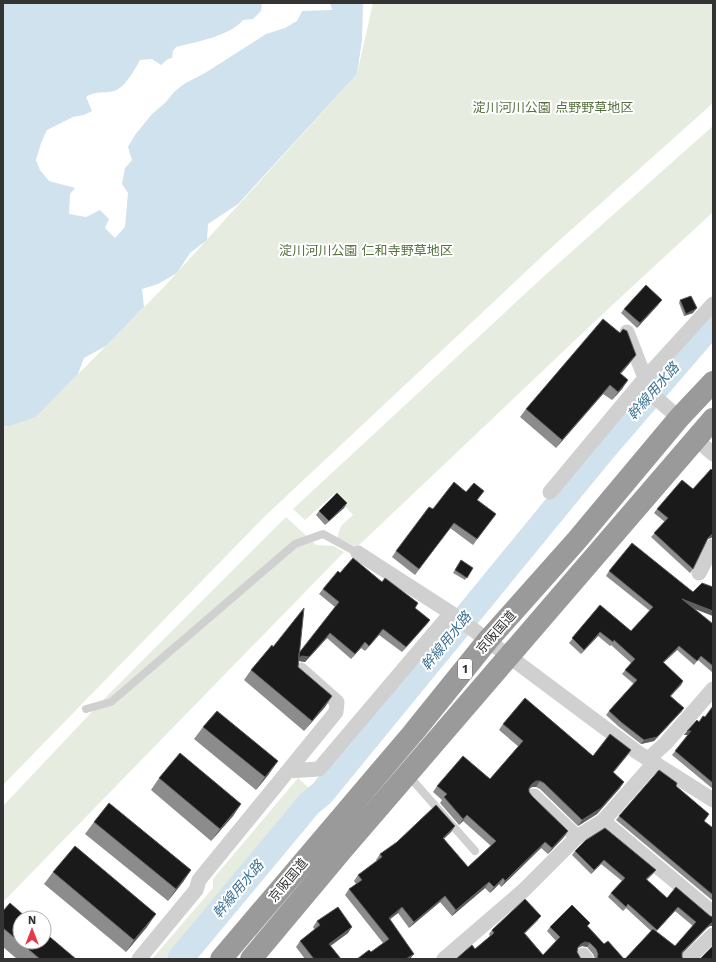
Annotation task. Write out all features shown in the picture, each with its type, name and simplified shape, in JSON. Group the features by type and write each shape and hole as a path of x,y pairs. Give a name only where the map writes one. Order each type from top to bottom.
{"highway":[{"name":"京阪国道","path":"221,959 413,733 480,634 577,540 672,412 713,382"},
{"name":"京阪国道","path":"251,959 343,849 713,419"}],"street":[{"path":"550,492 643,381 713,304"},
{"path":"627,332 643,381 672,412"},
{"path":"696,439 713,454"},
{"path":"699,573 713,546"},
{"path":"358,553 453,614 651,761 713,800"},
{"path":"288,771 319,769 453,614"},
{"path":"139,959 196,890 199,880 336,712 337,702 301,670"},
{"path":"444,959 524,890 577,837 603,821 664,744 713,689"},
{"path":"534,796 577,837"},
{"path":"603,821 713,913"},
{"path":"688,959 713,935"}],"lane":[{"path":"86,709 111,702 295,544 323,534 358,553"},
{"path":"408,774 475,851"}],"green space":[{"name":"淀川河川公園 仁和寺野草地区","path":"373,3 713,3 713,103 552,247 263,518 3,785 3,423 36,417 164,287 357,74"},
{"path":"713,126 713,212 608,309 357,547 337,538 341,526 353,515 334,494 305,520 293,509 542,278"},
{"path":"286,517 316,545 334,546 344,552 3,902 3,806 105,698"},
{"path":"298,778 309,788 165,959 152,959 213,888 213,879"}],"water":[{"path":"3,3 262,3 261,11 253,19 243,20 237,26 212,38 176,47 173,51 172,58 168,59 161,65 152,59 140,60 129,78 118,89 110,92 97,93 86,97 92,111 84,115 73,117 47,130 36,160 40,170 49,181 75,188 70,194 69,214 86,217 100,210 109,219 105,228 115,238 125,227 128,193 122,184 125,168 132,160 128,147 135,135 152,114 166,102 174,92 184,84 205,73 266,34 285,28 297,21 302,11 332,10 330,3 363,3 362,40 357,74 238,204 208,224 207,240 190,253 177,273 158,284 142,289 144,307 106,346 84,358 78,374 36,417 9,426 3,426"}],"building":[{"path":"646,285 662,300 640,323 624,309"},
{"path":"691,296 697,308 686,314 680,300"},
{"path":"603,319 620,333 623,329 627,331 636,355 620,373 628,380 618,392 610,385 562,440 526,409"},
{"path":"711,469 713,471 713,534 708,538 693,569 654,533 668,518 657,509 682,480 693,489"},
{"path":"454,482 466,492 474,483 484,491 477,500 496,514 477,539 454,523 419,569 396,551 429,507 433,509"},
{"path":"337,493 347,503 329,521 319,511"},
{"path":"632,543 693,592 702,583 713,587 713,611 682,599 713,624 713,666 701,656 697,661 679,646 663,662 683,681 670,696 684,708 657,737 644,740 609,711 637,680 625,670 635,659 614,640 613,642 600,632 584,650 572,638 600,605 631,631 653,607 609,571"},
{"path":"353,558 382,582 385,578 418,603 415,608 430,620 406,647 383,629 369,646 365,642 355,654 330,633 309,657 302,656 299,658 299,653 339,602 323,589 338,571 340,573"},
{"path":"461,560 473,568 467,578 455,570"},
{"path":"304,608 298,667 332,696 312,721 251,670 272,645 273,647"},
{"path":"525,698 593,756 610,734 631,750 613,772 624,782 601,808 582,820 544,783 536,781 529,788 529,792 568,831 552,848 545,842 505,881 503,878 494,887 489,882 456,910 445,896 414,922 402,907 389,918 414,954 406,959 357,959 369,950 371,952 389,939 349,889 362,880 358,875 382,857 380,854 397,842 436,805 455,826 443,838 468,867 496,841 467,815 463,819 444,797 447,794 437,786 463,756 490,779 523,741 503,724"},
{"path":"713,706 713,783 675,751 691,731 687,731 697,720 699,722 703,716 705,717"},
{"path":"217,711 278,761 265,777 203,727"},
{"path":"180,753 241,804 220,829 159,778"},
{"path":"659,770 677,783 676,786 709,814 704,821 713,828 713,895 619,816"},
{"path":"109,803 191,870 176,889 94,822"},
{"path":"605,828 656,870 646,879 667,898 676,887 713,917 713,922 682,952 683,959 625,959 653,929 675,946 696,922 678,907 657,930 628,904 626,907 611,893 625,878 604,860 594,870 575,851 586,840"},
{"path":"75,846 156,914 134,940 53,872"},
{"path":"525,899 541,916 524,933 543,955 560,937 550,927 572,905 590,923 587,926 604,944 608,941 624,959 597,959 598,954 596,949 590,943 585,942 578,947 577,952 581,959 456,959 472,945 475,949 494,933 492,930"},
{"path":"10,903 18,910 12,910 12,936 3,928 3,911"},
{"path":"338,907 352,927 329,944 341,959 314,959 300,941 320,925 317,921"},
{"path":"52,939 76,959 40,959 29,950 52,950"},
{"path":"713,946 713,959 700,959"}],"waterway":[{"name":"幹線用水路","path":"180,959 309,804 322,793 602,451 713,322"}],"park label":[{"name":"淀川河川公園 点野野草地区","path":"553,107"}]}
